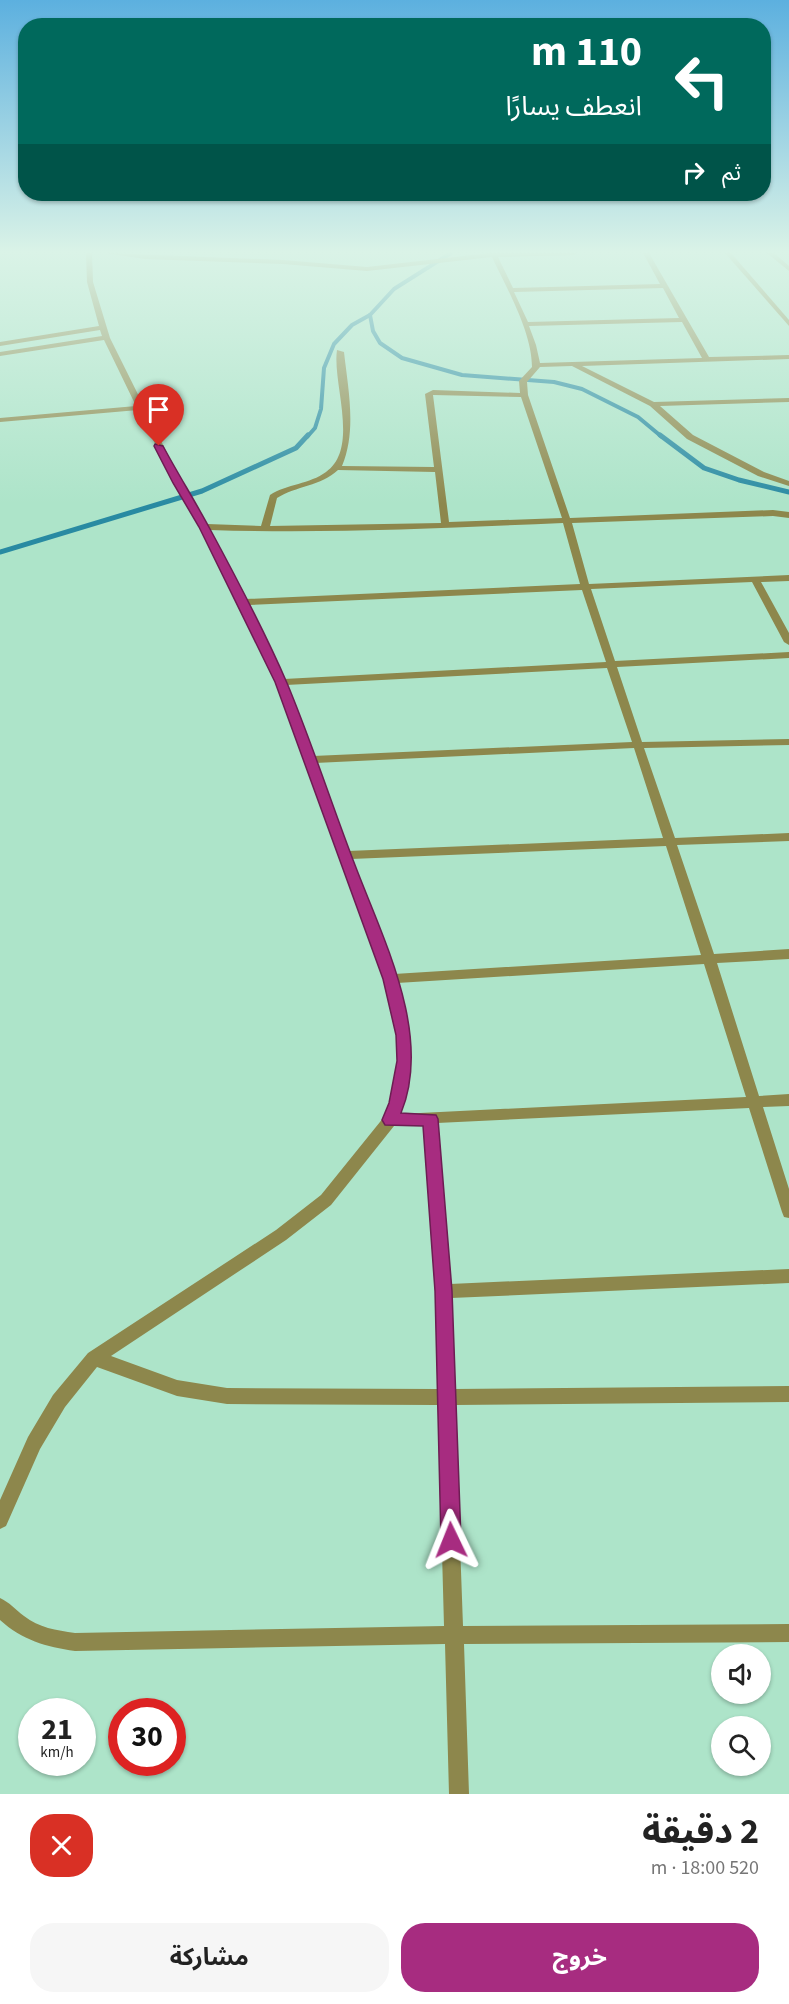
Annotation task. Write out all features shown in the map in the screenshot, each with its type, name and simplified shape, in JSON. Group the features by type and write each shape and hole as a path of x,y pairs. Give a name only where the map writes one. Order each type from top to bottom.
{"street":[{"path":"0,344 46,337"},
{"path":"528,337 536,365 533,372 523,381 524,395 567,521 586,588 709,959 789,1212"},
{"path":"694,337 706,359"},
{"path":"0,354 106,338 178,483 204,527 242,602 280,682 390,979 403,1035 405,1061 397,1103 390,1120 326,1200 303,1220 94,1358 59,1401 34,1443 0,1520"},
{"path":"338,468 347,438 340,352"},
{"path":"536,365 789,357"},
{"path":"574,365 653,404 690,437 761,474 789,484"},
{"path":"445,525 429,393 524,395"},
{"path":"653,404 789,400"},
{"path":"0,420 140,408"},
{"path":"265,529 273,497 283,490 327,476 338,468 438,470"},
{"path":"204,527 265,529 773,513 789,515"},
{"path":"242,602 789,578"},
{"path":"755,579 789,642"},
{"path":"280,682 789,655"},
{"path":"310,760 637,745 789,742"},
{"path":"343,855 789,837"},
{"path":"390,979 789,954"},
{"path":"390,1120 789,1100"},
{"path":"430,1119 443,1291 459,1794"},
{"path":"443,1291 789,1276"},
{"path":"94,1358 177,1388 201,1394 446,1397 789,1394"},
{"path":"0,1607 24,1630 44,1638 75,1642 454,1635 789,1633"}],"waterway":[{"path":"307,437 315,428 321,409 324,368 334,344 341,337"},
{"path":"376,337 380,343 402,358 462,375 554,382 582,389 638,417 662,437"},
{"path":"0,552 202,491 296,448 308,435"},
{"path":"660,435 704,468 739,480 789,492"}],"route":[{"path":"159,446 204,527 265,646 310,760 390,979 403,1035 405,1061 397,1103 390,1120 430,1119 443,1291 451,1540"}]}
